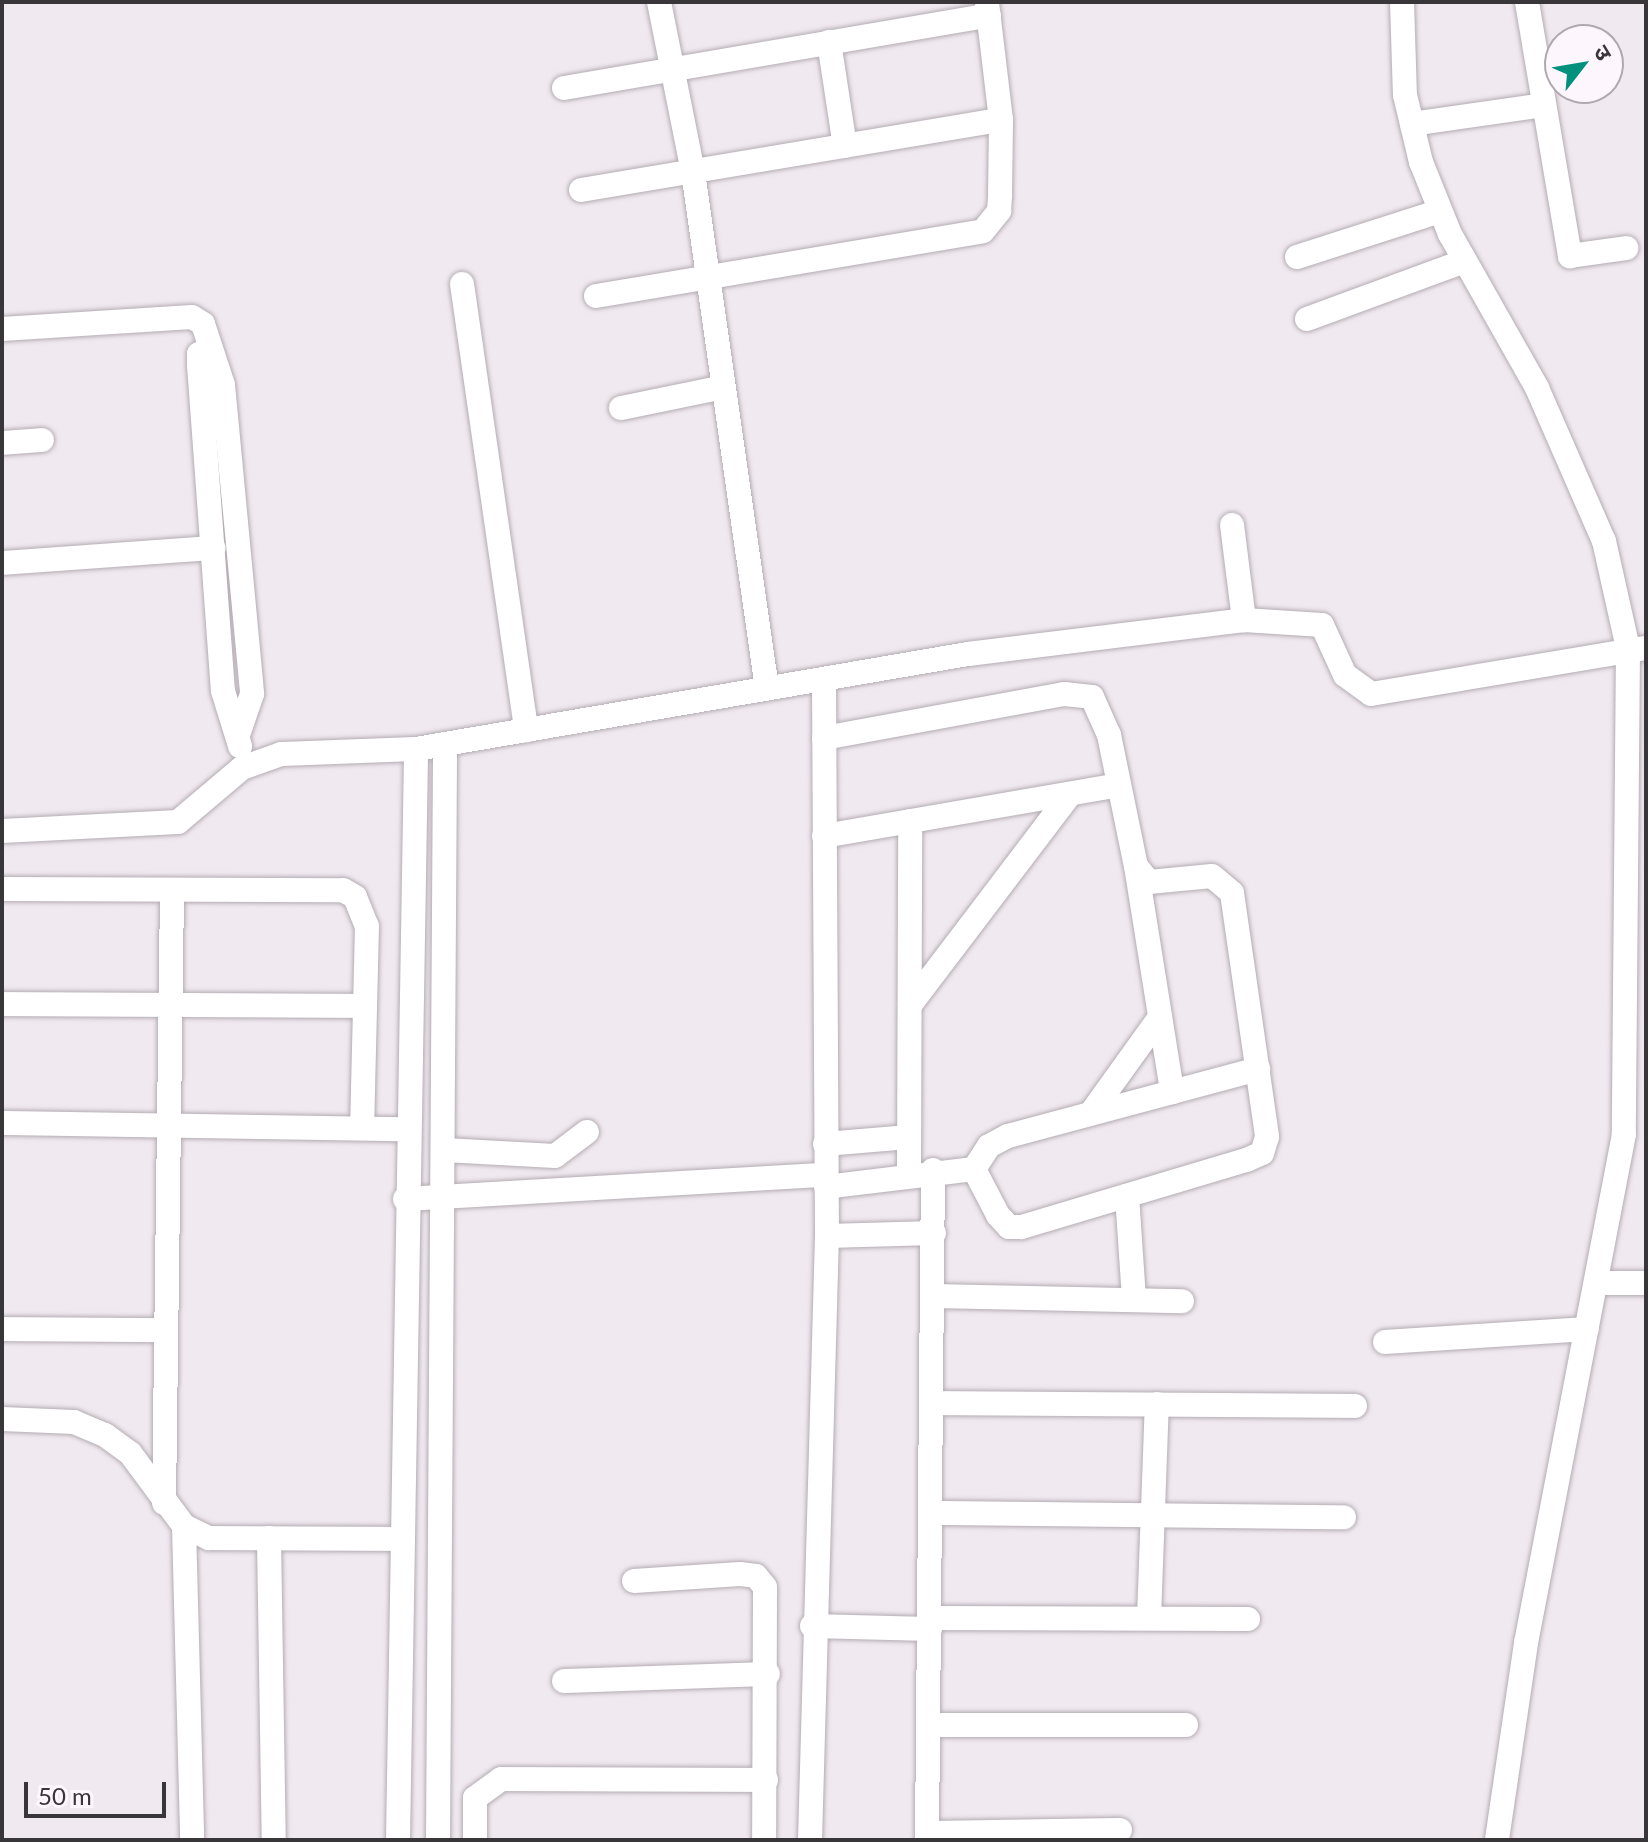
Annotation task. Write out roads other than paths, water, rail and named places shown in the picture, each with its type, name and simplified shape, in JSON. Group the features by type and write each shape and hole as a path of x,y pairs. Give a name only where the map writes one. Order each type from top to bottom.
{"street":[{"path":"659,2 675,69 693,172 767,689"},
{"path":"1402,2 1401,59 1412,124 1440,211 1530,374 1604,541 1637,648 1635,1133 1587,1329 1526,1643 1497,1840"},
{"path":"1527,2 1570,256 1626,248"},
{"path":"564,88 829,42 988,8 1001,120 999,211 983,231 707,280 596,296"},
{"path":"829,42 845,146"},
{"path":"1412,124 1544,105"},
{"path":"581,190 1001,120"},
{"path":"1297,257 1440,211"},
{"path":"1307,319 1465,261"},
{"path":"462,284 526,730"},
{"path":"2,329 192,317 203,324 223,385 252,694 239,732"},
{"path":"211,349 199,354 223,691 239,732 242,768"},
{"path":"621,408 723,387"},
{"path":"2,443 42,440"},
{"path":"1232,525 1244,620"},
{"path":"2,563 213,548"},
{"path":"2,831 178,822 242,768 281,754 416,749 968,654 1244,620 1322,625 1345,675 1371,694 1637,648"},
{"path":"810,1840 812,1626 827,1236 824,681"},
{"path":"824,738 1078,693 1103,710 1136,866 1172,1092"},
{"path":"438,1840 445,744"},
{"path":"398,1840 406,1129 416,749"},
{"path":"824,836 1119,785"},
{"path":"910,1005 1070,794"},
{"path":"910,821 909,1137 921,1172 934,1233 927,1837 1120,1830"},
{"path":"974,1169 1009,1227 1127,1196 1262,1153 1258,1069 1232,893 1212,876 1149,882 1136,866"},
{"path":"2,889 343,890 367,926 362,1128"},
{"path":"164,1503 172,890"},
{"path":"2,1004 365,1006"},
{"path":"1091,1113 1160,1017"},
{"path":"405,1199 825,1181 974,1169 998,1140 1258,1069"},
{"path":"2,1123 406,1129"},
{"path":"444,1150 555,1156 587,1132"},
{"path":"825,1144 909,1137"},
{"path":"1127,1196 1134,1300"},
{"path":"827,1236 934,1233"},
{"path":"1598,1283 1646,1283"},
{"path":"934,1296 1182,1301"},
{"path":"2,1329 165,1330"},
{"path":"1385,1342 1587,1329"},
{"path":"934,1403 1355,1406"},
{"path":"1149,1618 1157,1404"},
{"path":"2,1419 74,1422 105,1435 130,1453 164,1503 184,1526 209,1538 403,1539"},
{"path":"932,1513 1344,1517"},
{"path":"184,1526 192,1840"},
{"path":"269,1538 274,1840"},
{"path":"634,1581 756,1576 769,1604 764,1840"},
{"path":"812,1626 1149,1618 1248,1619"},
{"path":"564,1681 768,1674"},
{"path":"929,1725 1186,1725"},
{"path":"475,1840 475,1798 501,1779 766,1780"}]}
